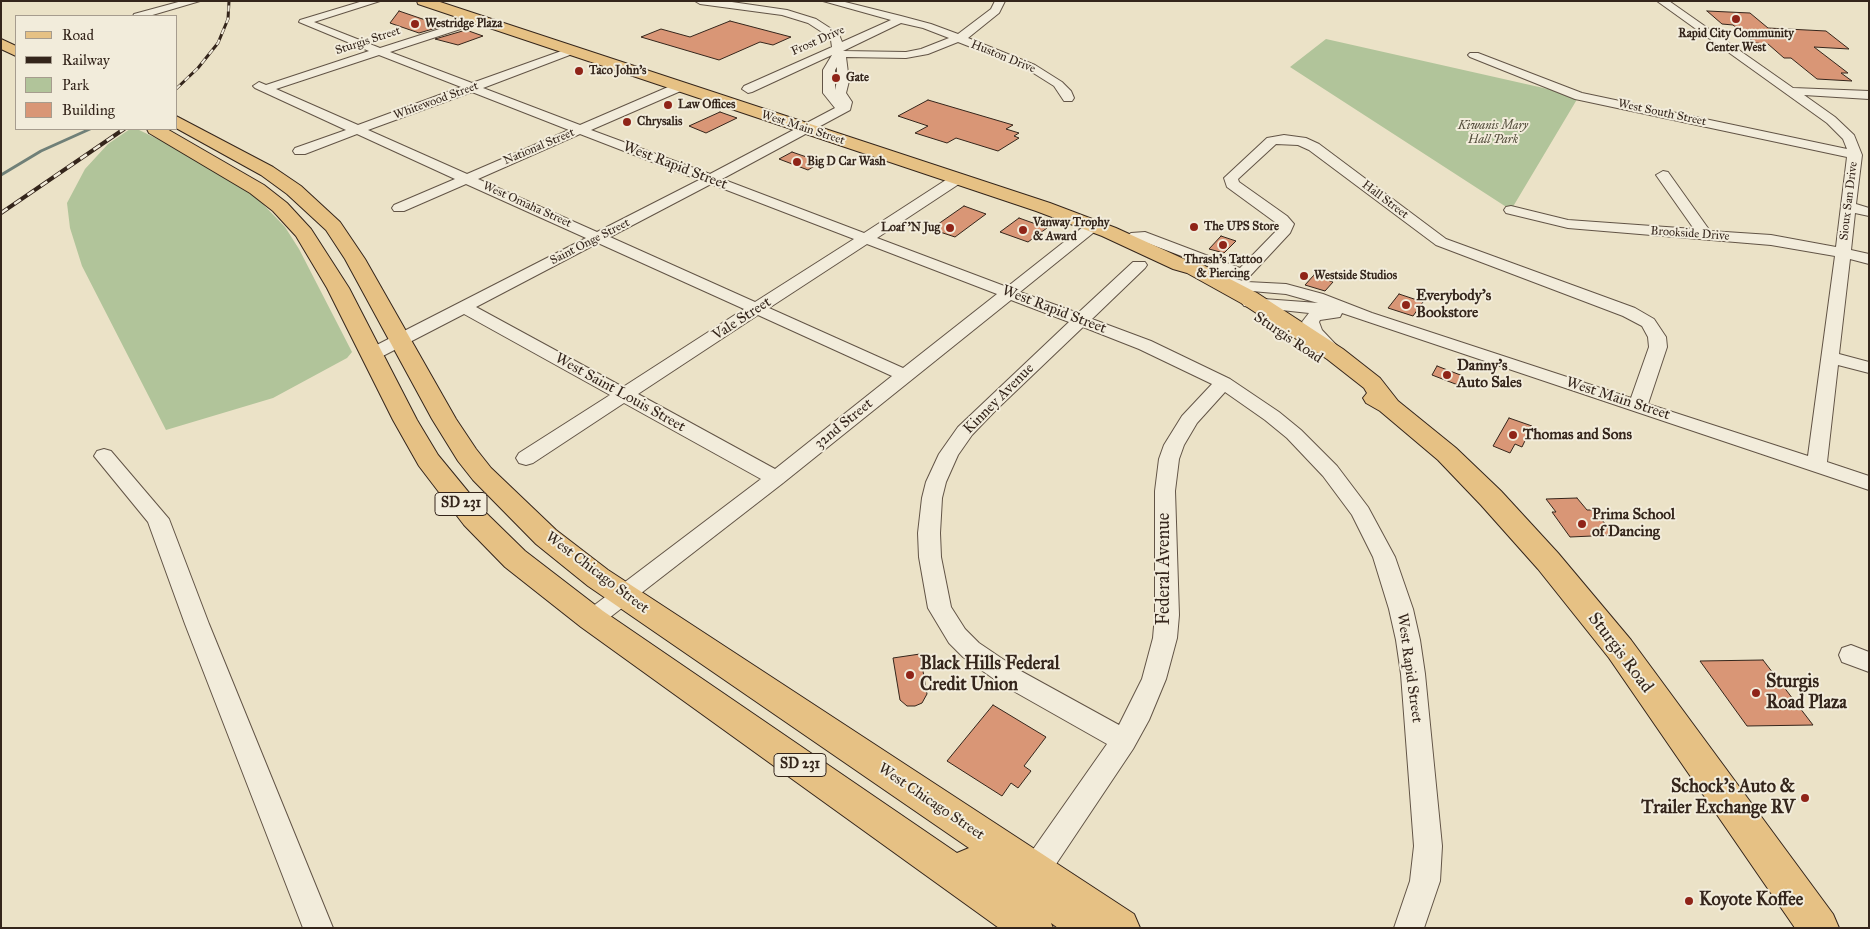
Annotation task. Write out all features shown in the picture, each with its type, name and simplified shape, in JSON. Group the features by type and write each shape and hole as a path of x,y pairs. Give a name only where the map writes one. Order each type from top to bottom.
{"main road":[{"name":"West Main Street","path":"422,1 1043,207 1129,240 1210,276"},
{"path":"1,38 12,48"},
{"name":"West Chicago Street","path":"174,130 269,197 304,233 324,263 404,420 428,460 456,498 496,541 543,582 592,619 1021,919"},
{"name":"West Chicago Street","path":"177,130 267,171 294,190 321,213 355,259 444,419 473,462 522,515 546,536 598,578 1120,928"},
{"path":"324,263 348,286 377,334 382,338 400,340"},
{"name":"Sturgis Road","path":"1186,264 1259,311 1335,354 1372,383 1389,406"},
{"name":"Sturgis Road","path":"1210,276 1259,311 1300,345 1358,388 1389,406 1447,454 1491,498 1548,561 1620,649 1818,928"},
{"path":"372,355 380,354 400,364 437,427 473,462"},
{"path":"496,541 539,564 582,596 594,601 609,600 623,595"},
{"path":"592,619 616,613 633,615 683,652 746,678"},
{"path":"850,799 920,830 982,874 1002,883 1020,880 1035,871"},
{"path":"1021,919 1030,902 1055,904 1094,928"}],"street":[{"path":"142,15 195,1"},
{"name":"West Rapid Street","path":"374,1 304,22 580,130 1167,354 1224,383 1259,406 1294,434 1330,471 1361,512 1374,533 1392,580 1408,640 1428,846 1425,882 1408,928"},
{"path":"700,1 763,8 799,16 828,32 836,40 838,51 914,55 966,35 995,11 1000,1"},
{"name":"Huston Drive","path":"828,1 847,3 958,38 1042,73 1062,88 1068,98"},
{"name":"Sioux San Drive","path":"1662,1 1790,91 1843,131 1852,143 1855,155 1817,466"},
{"name":"Frost Drive","path":"748,88 838,51 901,19"},
{"name":"Sturgis Street","path":"264,88 269,88 478,20"},
{"name":"Whitewood Street","path":"300,151 571,51"},
{"name":"Saint Onge Street","path":"372,355 710,180 844,108 847,104 840,93 843,81 843,64 838,51"},
{"name":"West South Street","path":"1474,56 1579,96 1855,155"},
{"name":"National Street","path":"399,208 679,87"},
{"name":"West Omaha Street","path":"264,88 904,375"},
{"path":"1790,91 1869,95"},
{"name":"Hall Street","path":"1186,264 1243,274 1286,230 1285,221 1236,188 1230,180 1272,141 1284,139 1301,141 1314,147 1441,242 1629,312 1648,323 1658,336 1658,347 1638,406"},
{"path":"1663,175 1705,234"},
{"name":"Vale Street","path":"526,458 957,179"},
{"path":"1848,207 1869,212"},
{"name":"Brookside Drive","path":"1511,210 1568,224 1771,240 1869,259"},
{"name":"32nd Street","path":"592,619 776,478 1093,226"},
{"name":"Kinney Avenue","path":"1124,741 1010,677 971,650 957,636 940,608 930,557 929,533 932,498 942,468 957,442 975,419 1139,265"},
{"name":"West Main Street","path":"1210,276 1246,288 1286,289 1305,293 1366,317 1869,484"},
{"path":"1259,311 1260,297 1271,294 1305,293"},
{"name":"West Saint Louis Street","path":"464,308 776,478"},
{"name":"West Main Street","path":"1259,311 1314,308 1347,312 1366,317"},
{"path":"1335,354 1315,332 1310,322 1320,315 1347,312"},
{"path":"1830,357 1869,368"},
{"name":"Federal Avenue","path":"1021,919 1035,871 1124,741 1136,720 1154,679 1165,638 1167,615 1165,491 1169,459 1174,445 1189,420 1224,383"},
{"path":"104,456 158,519 197,624 318,928"}],"green space":[{"name":"Kiwanis Mary Hall Park","path":"1326,39 1579,96 1511,210 1290,67"},
{"path":"129,130 139,130 174,147 237,183 259,200 285,227 299,249 352,352 347,358 273,398 166,430 82,266 70,228 67,203 85,169 108,144"}],"building":[{"name":"Westridge Plaza","path":"399,11 443,26 419,33 390,23"},
{"path":"1707,11 1750,13 1768,28 1826,31 1849,49 1814,47 1848,73 1841,73 1852,81 1817,79 1791,58 1784,58 1768,44 1755,43 1733,25 1722,24"},
{"path":"730,21 791,37 773,45 760,42 719,60 641,37 661,29 690,37"},
{"path":"466,30 483,36 458,45 435,39"},
{"path":"928,100 1013,125 1006,129 1019,133 1014,136 1019,138 998,151 956,138 947,143 915,133 928,126 898,116"},
{"path":"720,112 737,118 706,133 689,126"},
{"path":"792,152 821,162 808,170 779,159"},
{"path":"964,206 986,214 955,237 931,229"},
{"name":"Vanway Trophy & Award","path":"1019,218 1047,228 1028,242 1000,232"},
{"name":"Thrash's Tattoo & Piercing","path":"1221,236 1236,241 1224,253 1209,249"},
{"path":"1314,275 1333,282 1325,291 1305,285"},
{"name":"Everybody's Bookstore","path":"1399,294 1423,302 1413,316 1388,308"},
{"name":"Danny's Auto Sales","path":"1437,366 1463,376 1458,385 1432,375"},
{"name":"Thomas and Sons","path":"1509,418 1532,426 1522,447 1515,444 1510,453 1493,446"},
{"name":"Prima School of Dancing","path":"1577,498 1587,510 1594,510 1614,535 1570,537 1552,512 1556,512 1546,499"},
{"name":"Black Hills Federal Credit Union","path":"920,654 927,694 922,703 915,706 907,706 900,700 893,658"},
{"name":"Sturgis Road Plaza","path":"1763,660 1813,725 1747,726 1700,661"},
{"path":"993,705 1046,737 1024,766 1031,771 1018,788 1011,783 1002,796 947,761"}],"waterway":[{"path":"1,175 41,151 88,130"}],"railway":[{"path":"178,87 198,68 218,43 228,19 229,1"},
{"path":"1,213 123,130"}],"place":[{"name":"Rapid City Community Center West","path":"1736,19"},
{"name":"Westridge Plaza","path":"415,24"},
{"name":"Taco John's","path":"579,71"},
{"name":"Gate","path":"836,78"},
{"name":"Law Offices","path":"668,105"},
{"name":"Chrysalis","path":"627,122"},
{"name":"Big D Car Wash","path":"797,162"},
{"name":"The UPS Store","path":"1194,227"},
{"name":"Loaf 'N Jug","path":"950,228"},
{"name":"Vanway Trophy & Award","path":"1023,230"},
{"name":"Thrash's Tattoo & Piercing","path":"1223,245"},
{"name":"Westside Studios","path":"1304,276"},
{"name":"Everybody's Bookstore","path":"1406,305"},
{"name":"Danny's Auto Sales","path":"1447,375"},
{"name":"Thomas and Sons","path":"1513,435"},
{"name":"Prima School of Dancing","path":"1582,524"},
{"name":"Black Hills Federal Credit Union","path":"910,675"},
{"name":"Sturgis Road Plaza","path":"1756,693"},
{"name":"Schock's Auto & Trailer Exchange RV","path":"1805,798"},
{"name":"Koyote Koffee","path":"1689,901"}]}
